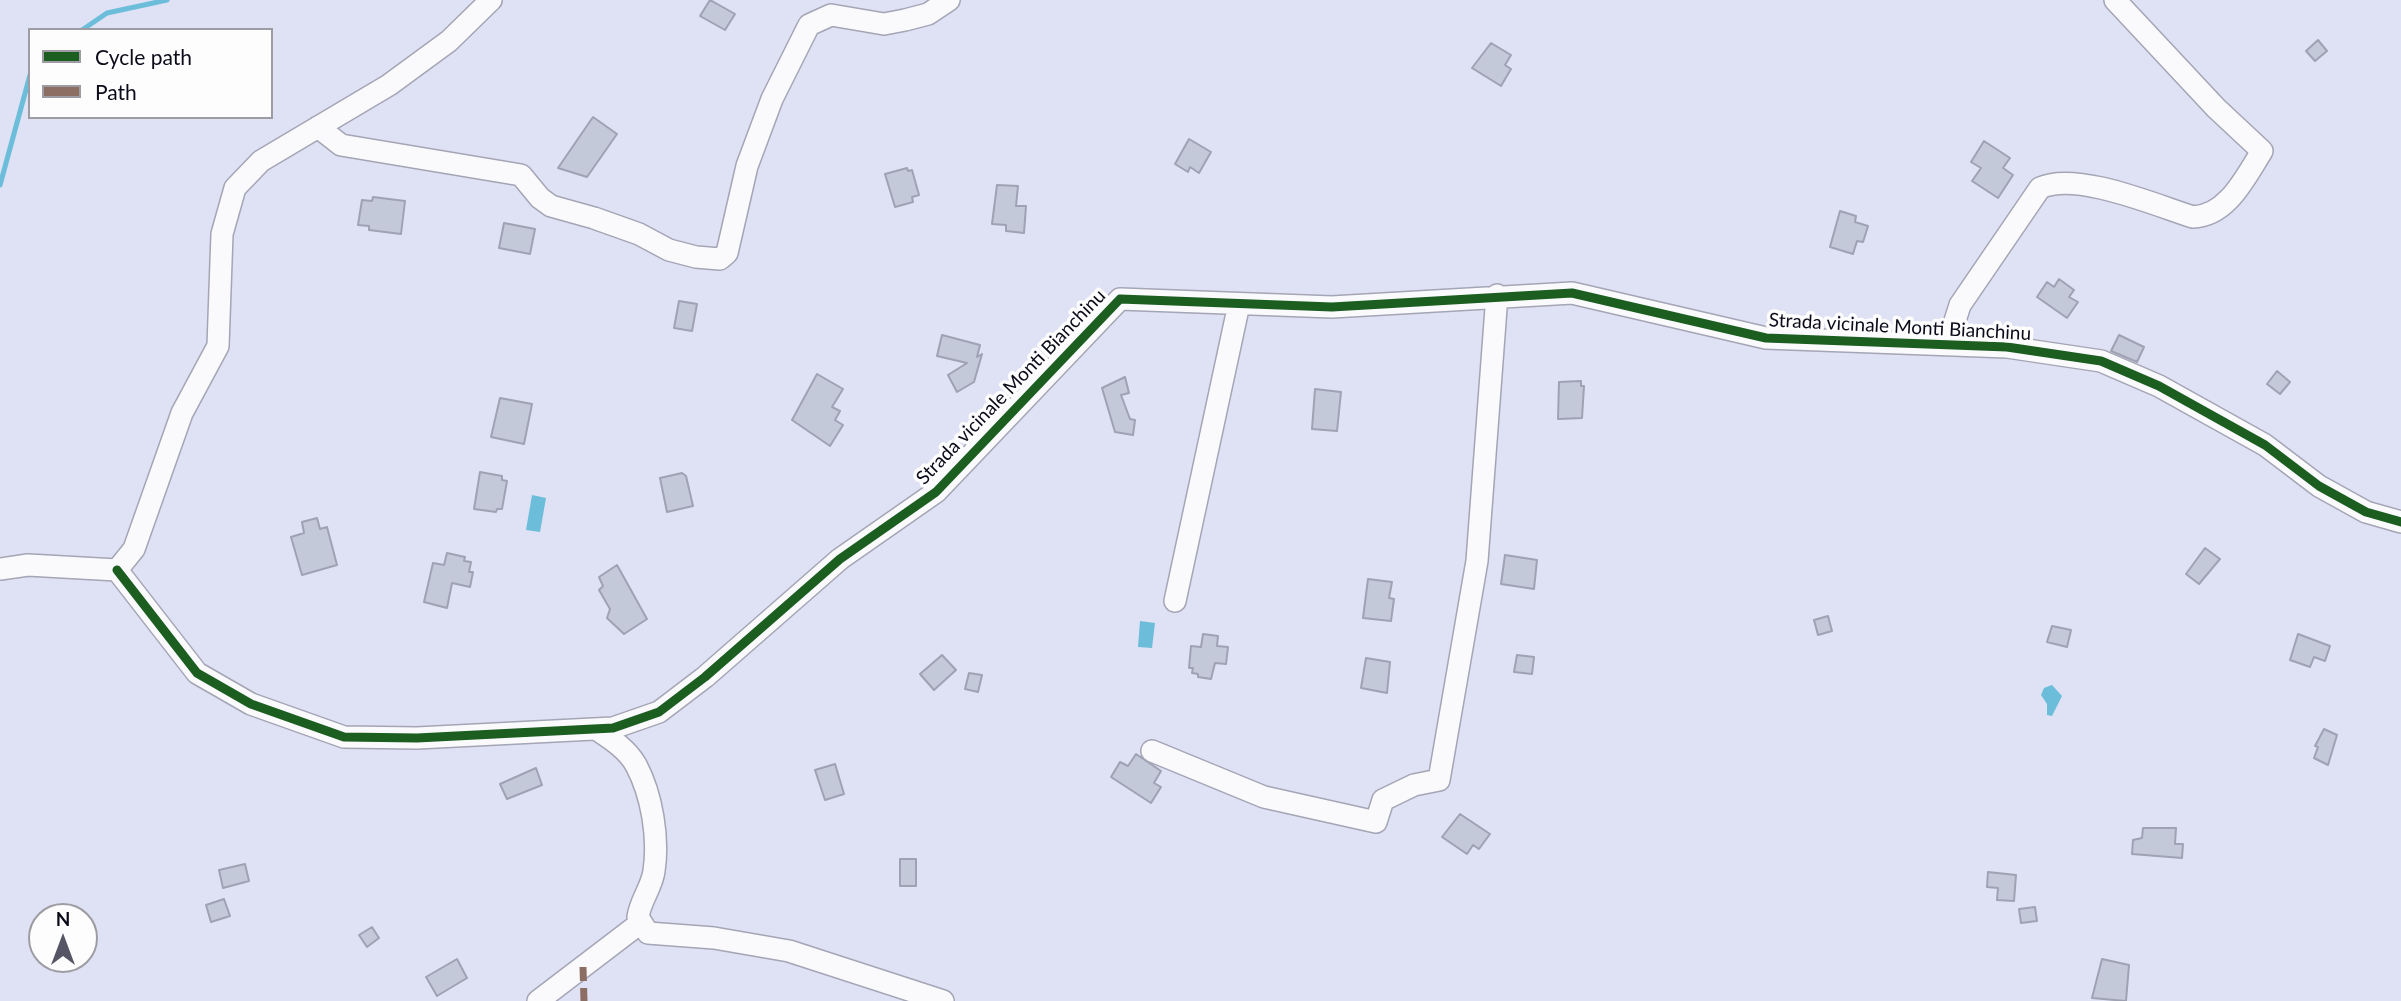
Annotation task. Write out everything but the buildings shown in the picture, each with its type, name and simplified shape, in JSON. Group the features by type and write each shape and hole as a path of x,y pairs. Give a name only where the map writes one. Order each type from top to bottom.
{"street":[{"path":"0,569 27,565 117,570 134,549 182,413 218,346 222,234 235,188 261,161 389,85 449,41 491,0"},
{"path":"318,127 341,145 521,176 540,198 551,205 639,234 669,250 720,260 727,253 747,166 767,110 808,24 831,15 884,24 928,14 949,0"},
{"path":"1948,344 1960,305 2040,188 2066,183 2107,191 2193,217 2207,216 2218,210 2244,181 2262,151 2216,108 2115,0"},
{"name":"Strada vicinale Monti Bianchinu","path":"117,570 197,673 251,704 344,737 408,738 613,728 659,712 705,677 840,559 936,492 1120,299 1332,307 1497,295 1572,293 1766,338 2007,347 2101,361 2160,387 2265,445 2319,486 2366,512 2396,516"},
{"path":"1152,751 1264,797 1376,822 1383,800 1414,785 1439,780 1477,561 1497,295"},
{"path":"1175,601 1239,304"},
{"path":"2396,516 2401,535"},
{"path":"596,729 623,748 636,765 648,798 656,838 654,874 639,911 639,923"},
{"path":"538,1001 639,923"},
{"path":"639,923 654,935 714,938 789,951 943,1001"}],"water":[{"path":"532,495 546,498 540,532 526,530"},
{"path":"1140,621 1155,623 1152,648 1138,647"},
{"path":"2052,685 2062,696 2052,716 2047,715 2047,704 2041,695 2044,688"}],"waterway":[{"path":"85,28 107,13 167,0"},
{"path":"0,185 28,82"}],"marked path":[{"path":"583,967 584,1001"}],"cycle path":[{"path":"117,570 197,673 251,704 344,737 417,738 613,728 659,712 705,677 840,559 936,492 1120,299 1332,307 1572,293 1766,338 2007,347 2101,361 2159,386 2265,445 2319,486 2366,512 2401,522"}]}
